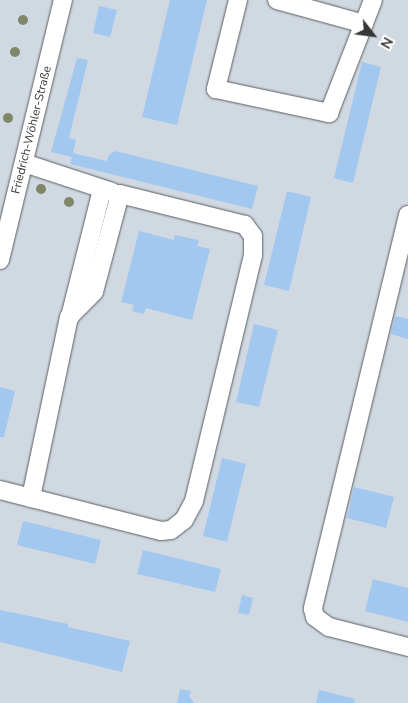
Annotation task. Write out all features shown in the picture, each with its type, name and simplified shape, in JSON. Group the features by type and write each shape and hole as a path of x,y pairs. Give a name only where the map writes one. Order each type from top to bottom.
{"street":[{"name":"Friedrich-Wöhler-Straße","path":"0,260 63,0"},
{"path":"238,0 216,89 328,113 373,0"},
{"path":"277,0 364,24"},
{"path":"0,490 161,530 178,526 190,513 194,501 253,256 253,236 245,225 102,190 24,163"},
{"path":"31,498 70,317 102,190"},
{"path":"70,317 94,292 120,194"},
{"path":"408,215 313,609 315,617 329,627 408,647"}],"shaded area":[{"path":"0,0 408,0 408,703 0,703"}],"building":[{"path":"170,0 207,0 177,125 142,117"},
{"path":"99,6 117,10 110,37 93,33"},
{"path":"77,58 88,60 69,138 76,140 73,153 107,161 109,155 115,151 258,186 252,209 70,164 72,157 51,152"},
{"path":"362,62 381,67 353,183 334,178"},
{"path":"287,191 311,197 289,291 264,285"},
{"path":"139,231 174,240 175,235 199,240 197,246 210,249 192,320 146,308 144,314 132,311 134,305 121,302"},
{"path":"395,316 408,319 408,339 391,334"},
{"path":"254,324 278,330 259,407 236,402"},
{"path":"0,387 15,391 4,437 0,437"},
{"path":"222,458 246,464 227,542 203,536"},
{"path":"354,487 394,497 386,528 347,518"},
{"path":"23,521 101,540 95,564 17,545"},
{"path":"143,550 221,569 215,592 137,574"},
{"path":"373,579 408,588 408,622 365,611"},
{"path":"242,595 253,598 249,615 238,613"},
{"path":"0,610 68,624 68,627 130,641 122,672 0,642"},
{"path":"180,689 191,691 189,696 194,703 177,703"},
{"path":"319,690 355,699 354,703 316,703"}]}
